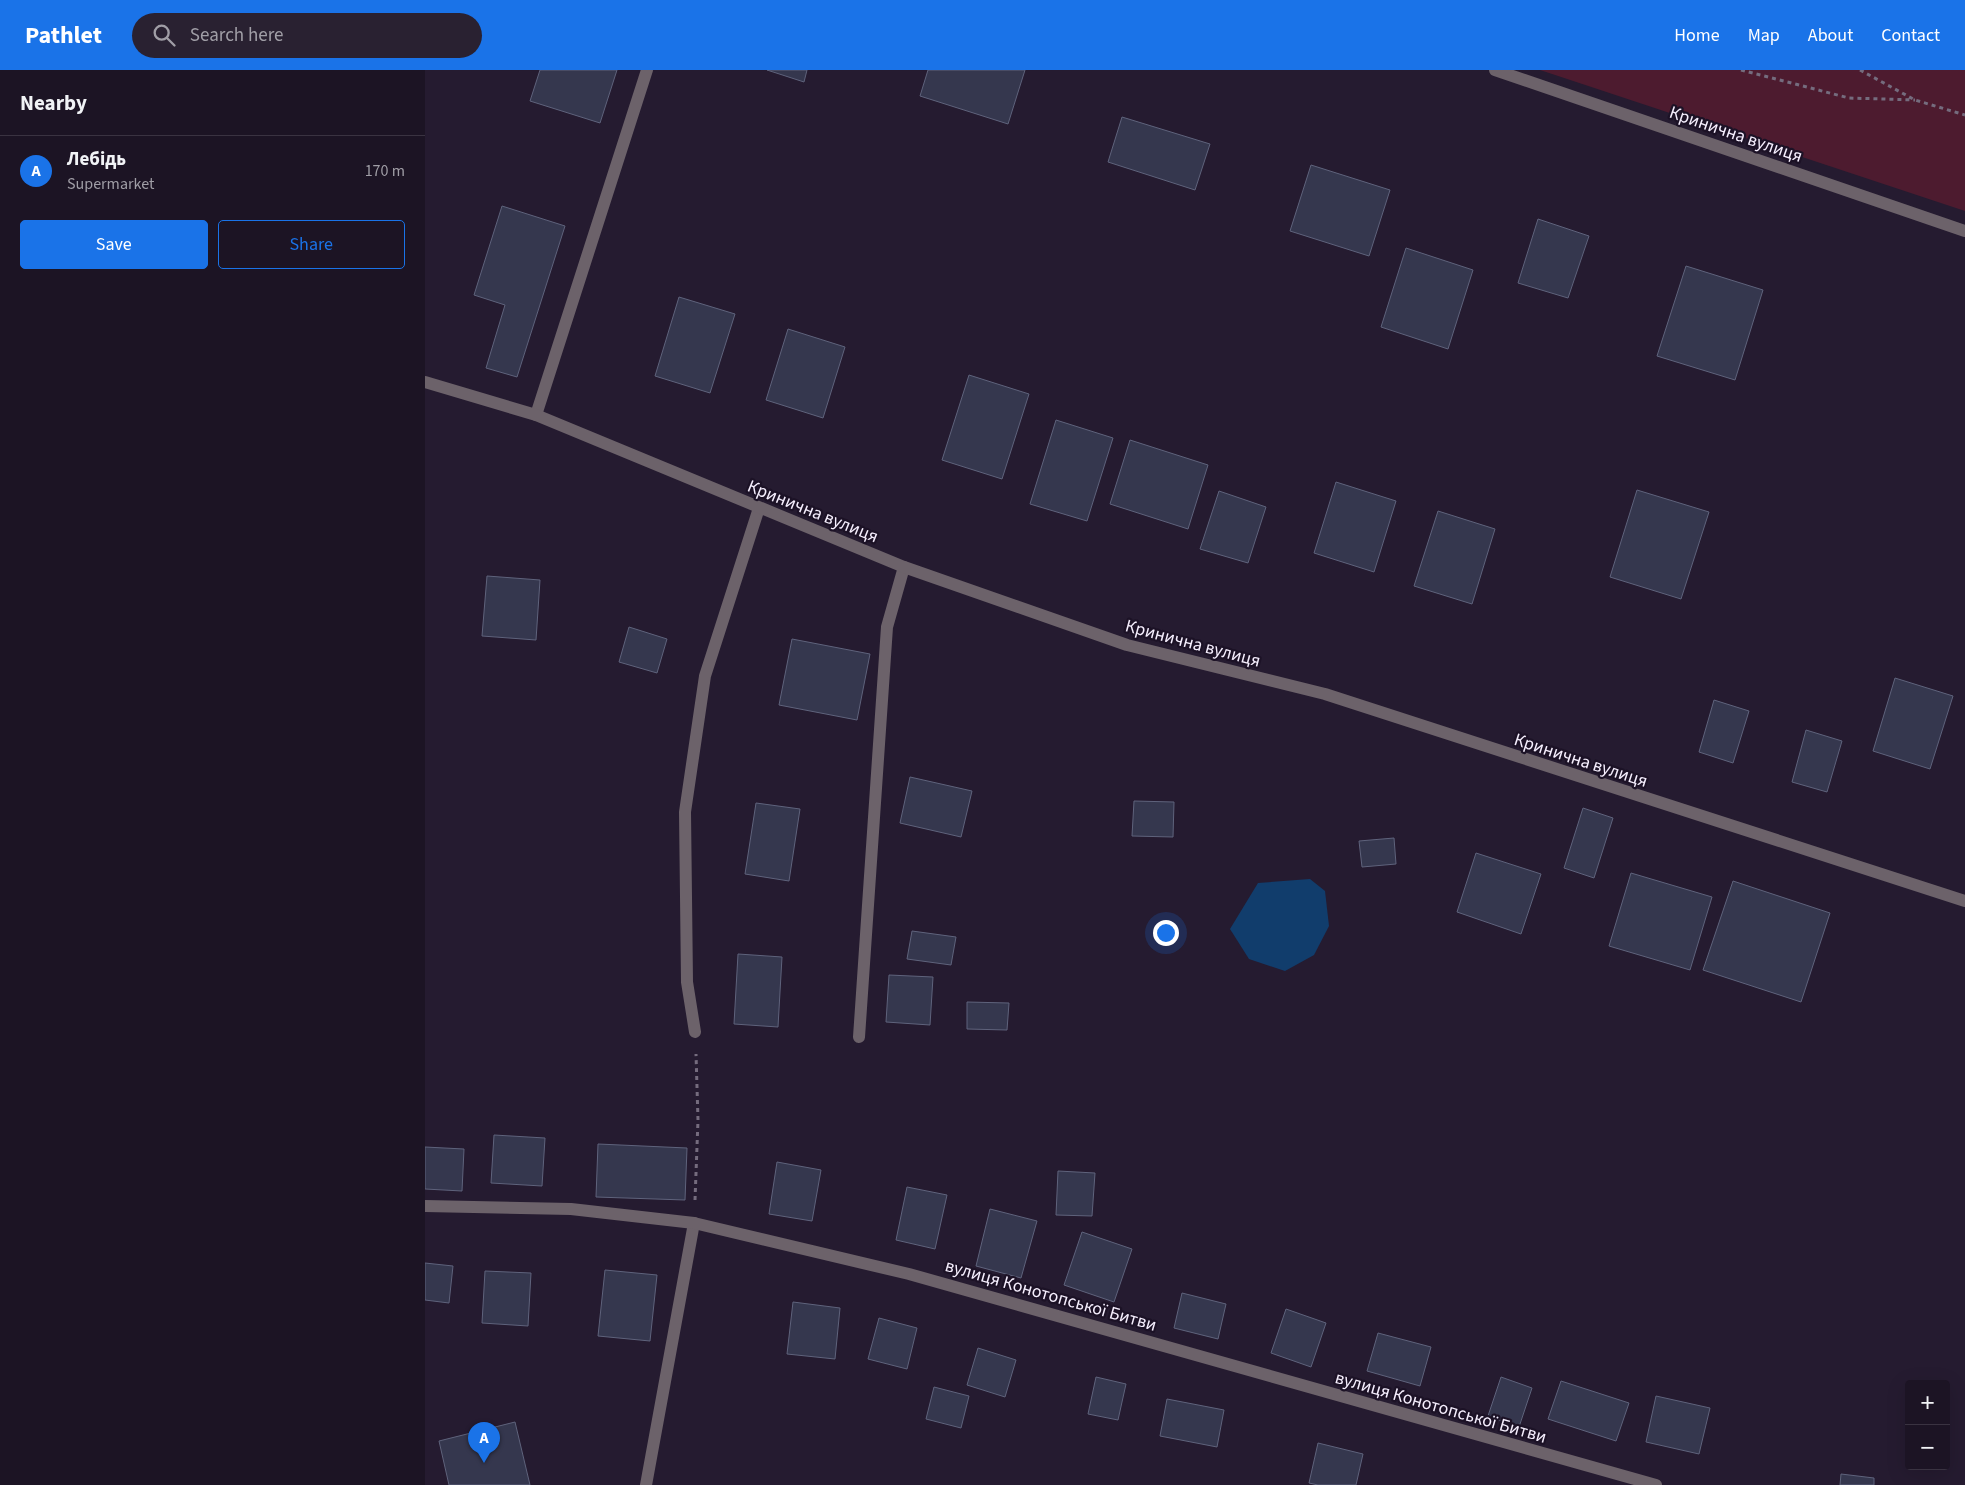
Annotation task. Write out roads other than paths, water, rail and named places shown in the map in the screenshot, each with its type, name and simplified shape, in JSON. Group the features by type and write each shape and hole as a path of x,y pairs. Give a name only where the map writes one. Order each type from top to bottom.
{"street":[{"path":"536,415 647,70"},
{"name":"Кринична вулиця","path":"1495,70 1965,232"},
{"name":"Кринична вулиця","path":"425,382 536,415 904,566 1127,645 1325,694 1965,901"},
{"path":"695,1032 687,982 685,812 705,676 759,508"},
{"path":"859,1037 887,627 904,566"},
{"name":"вулиця Конотопської Битви","path":"425,1206 571,1209 694,1223 918,1276 1656,1485"},
{"path":"646,1485 694,1223"}],"water":[{"path":"1310,879 1325,891 1329,926 1314,955 1285,971 1249,959 1230,929 1258,883"}],"place":[{"name":"Лебідь","path":"484,1463"}]}
